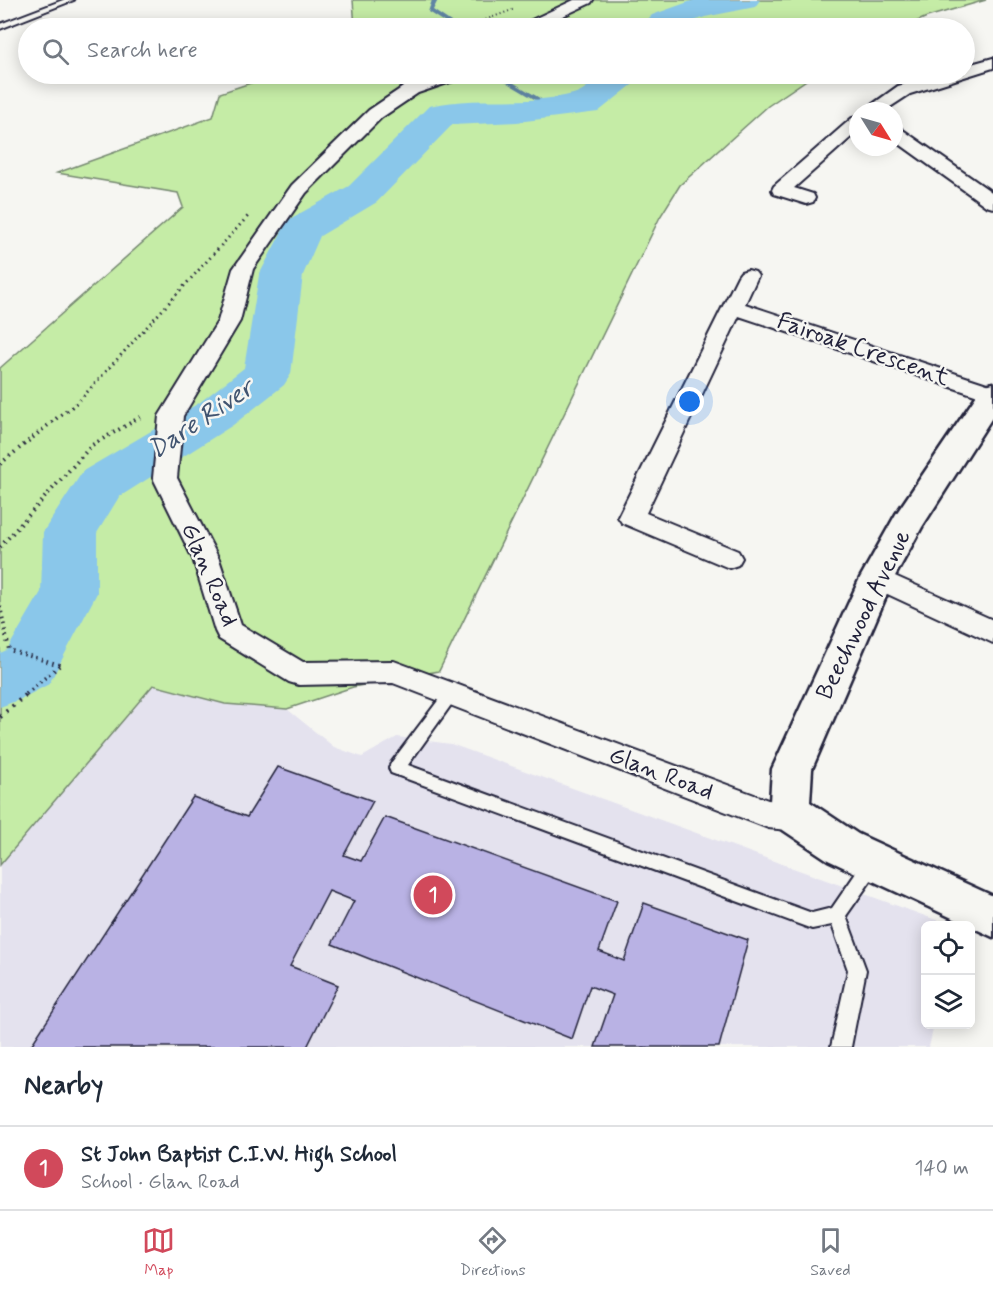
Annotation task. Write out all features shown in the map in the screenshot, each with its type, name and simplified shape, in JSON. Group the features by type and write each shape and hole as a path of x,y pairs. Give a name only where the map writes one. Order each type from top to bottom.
{"street":[{"path":"547,18 586,0"},
{"path":"975,68 993,63"},
{"name":"Glan Road","path":"428,84 412,89 375,114 299,189 243,269 229,321 171,416 165,478 206,559 229,631 299,674 394,672 768,814 797,817 843,847 993,917"},
{"path":"886,102 904,90 924,84"},
{"path":"806,198 781,190 849,130"},
{"path":"903,138 993,202"},
{"path":"729,558 631,517 748,276"},
{"name":"Fairoak Crescent","path":"733,307 993,393"},
{"name":"Beechwood Avenue","path":"797,817 790,802 792,769 877,578 908,522 993,393"},
{"path":"877,578 993,632"}],"lane":[{"path":"23,18 70,0"},
{"path":"0,27 18,20"},
{"path":"451,694 396,768 812,921 837,915 874,861"},
{"path":"837,915 857,970 841,1047"}],"path":[{"path":"490,18 517,8"},
{"path":"0,464 79,401 254,210"},
{"path":"0,547 92,445 188,390"},
{"path":"0,606 9,650 60,665 0,717"}],"shaded area":[{"path":"153,685 225,704 287,709 334,747 362,757 397,737 451,744 939,921 921,921 921,1029 933,1029 929,1047 0,1047 0,865"}],"green space":[{"path":"353,0 986,0 925,18 354,18"},
{"path":"247,84 800,84 768,106 680,185 660,217 439,671 353,687 287,709 225,704 153,685 0,865 0,368 183,207 178,193 57,173 213,117 220,93"}],"building":[{"path":"278,767 373,801 344,855 361,861 385,817 617,901 599,951 624,961 644,903 748,940 719,1047 595,1047 613,995 590,986 572,1039 332,944 354,901 329,891 290,966 338,985 307,1047 30,1047 193,797 247,817"}],"waterway":[{"path":"435,0 430,11 441,18"},
{"name":"Dare River","path":"671,18 709,6 744,0"},
{"path":"512,84 553,108"},
{"name":"Dare River","path":"0,682 28,667 69,593 70,532 101,484 216,414 267,374 281,275 303,229 363,194 442,114 517,111 585,104 612,84"}],"place":[{"name":"St John Baptist C.I.W. High School","path":"433,895"}]}
